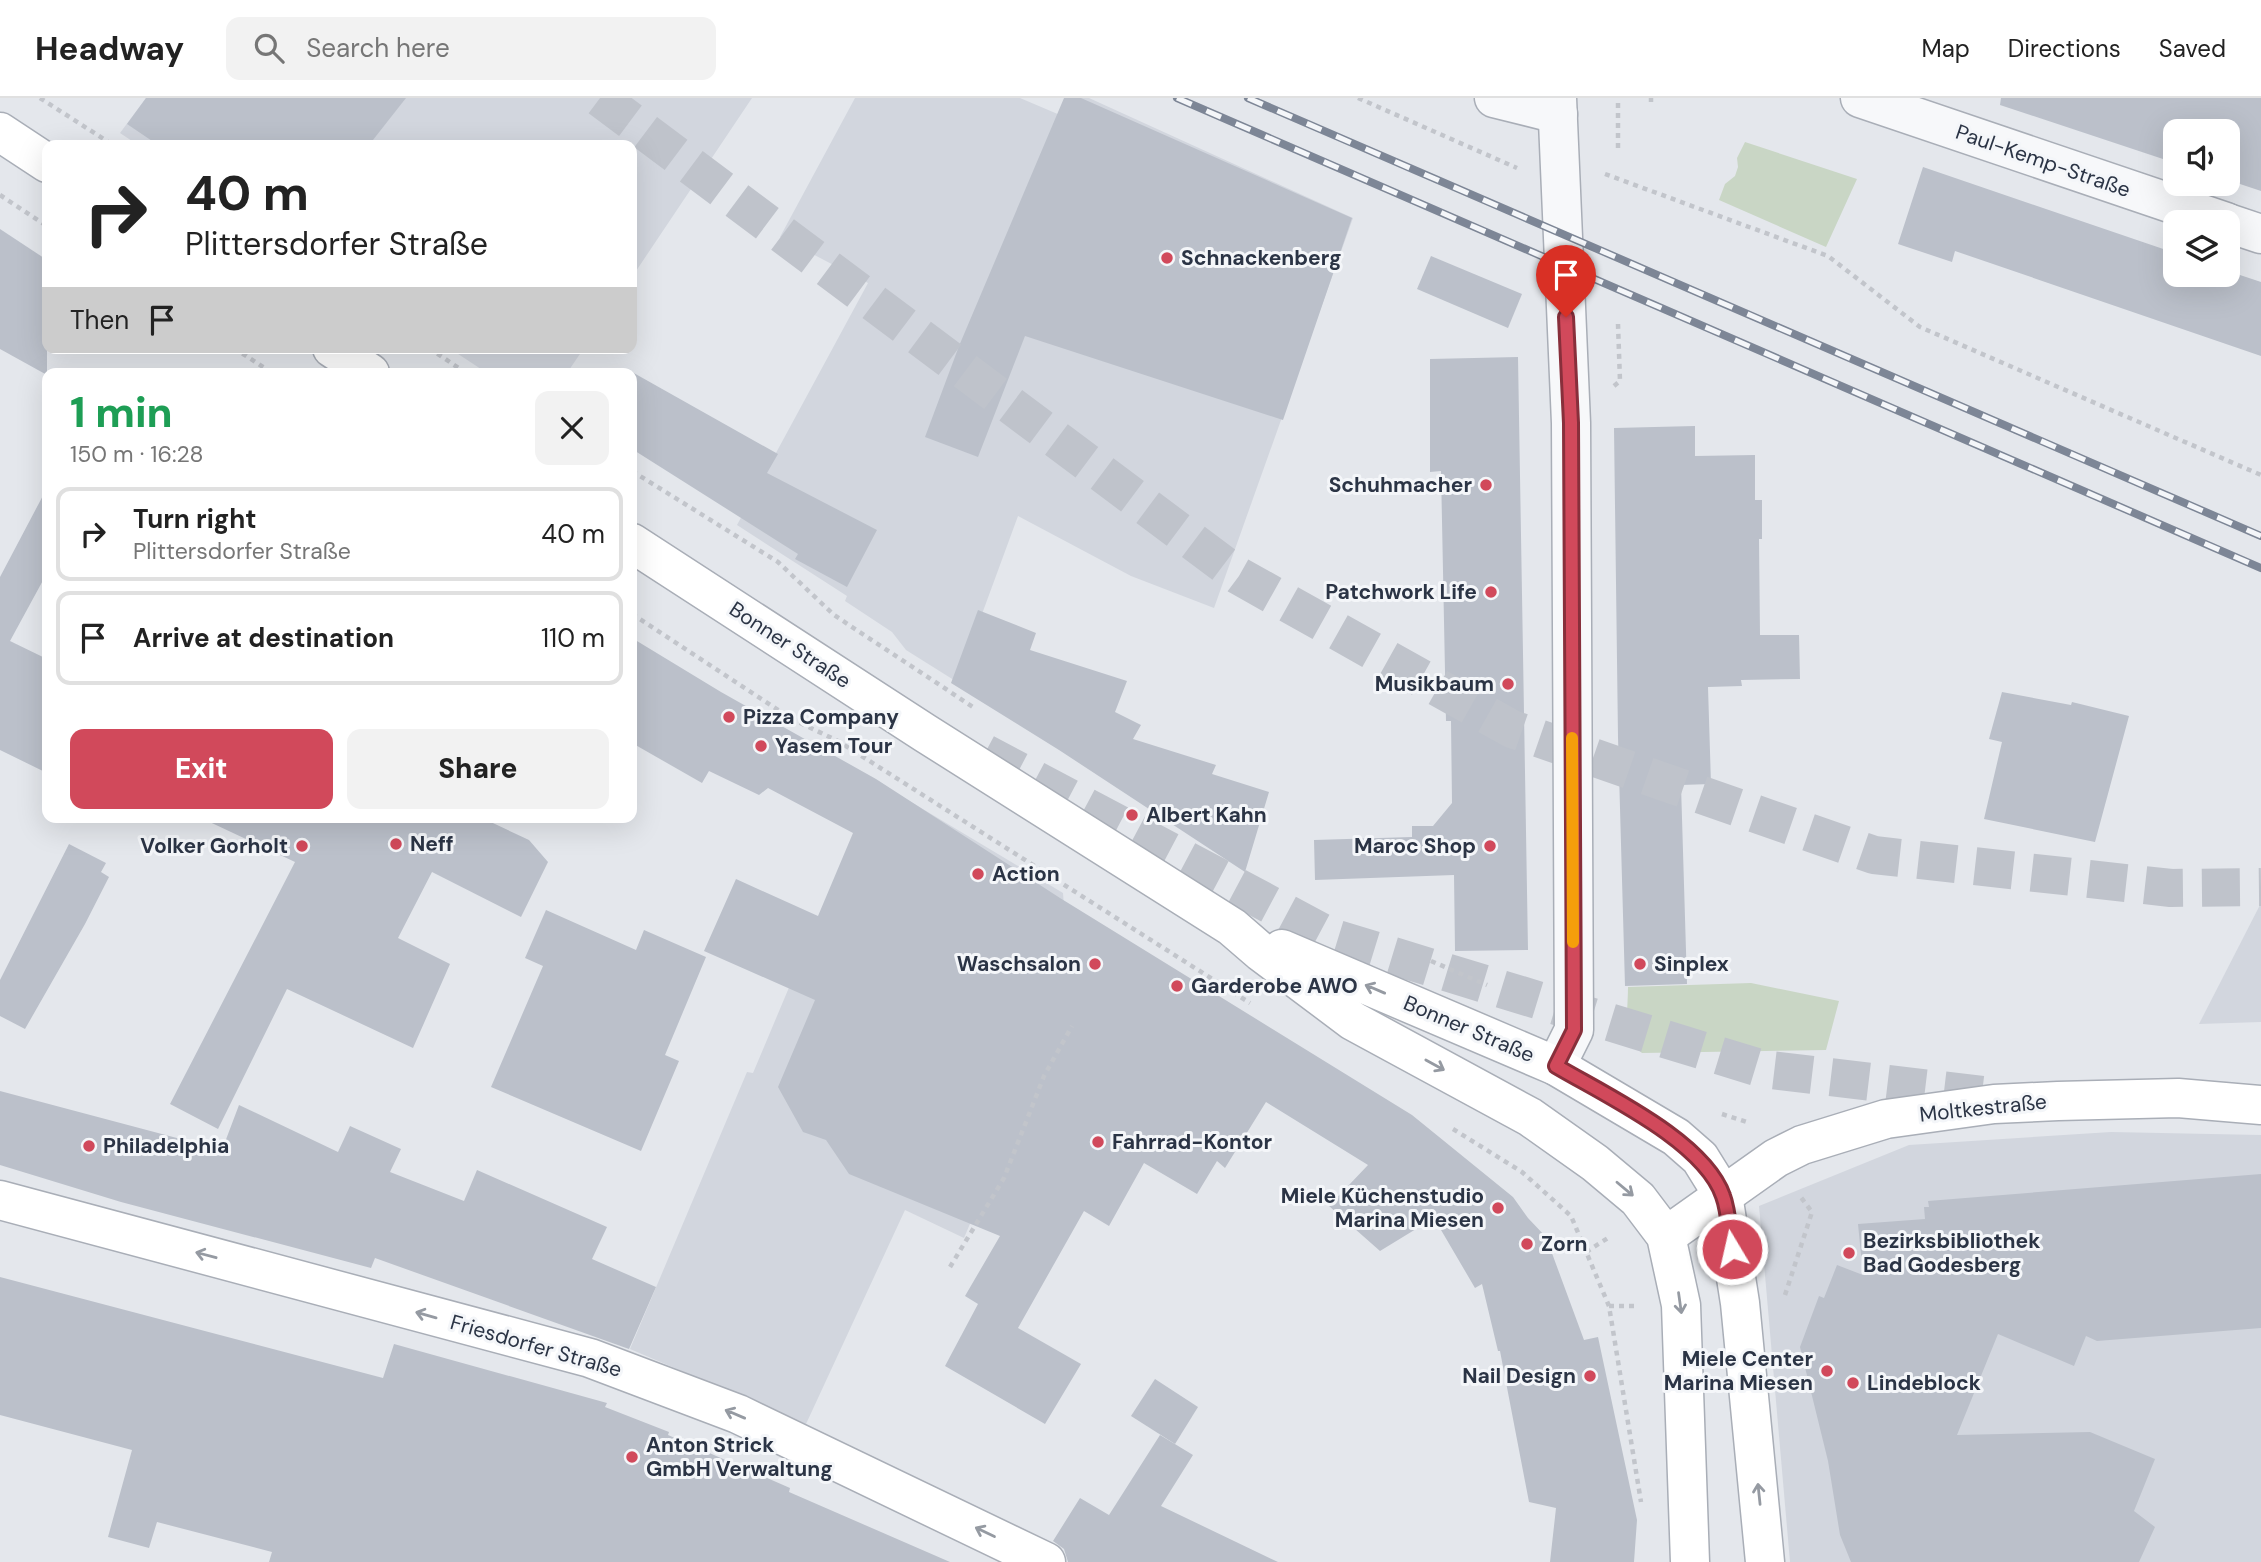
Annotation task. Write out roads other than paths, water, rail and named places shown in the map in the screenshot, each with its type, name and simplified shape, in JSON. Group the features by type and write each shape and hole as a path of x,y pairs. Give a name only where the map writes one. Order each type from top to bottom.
{"main road":[{"path":"0,132 42,160"},
{"path":"341,354 362,368"},
{"name":"Bonner Straße","path":"637,546 1231,927 1353,1021 1530,1117 1595,1163 1638,1199 1666,1236 1681,1305 1690,1562"},
{"name":"Bonner Straße","path":"1231,927 1556,1066 1676,1137 1700,1158 1723,1195 1740,1303 1765,1562"},
{"name":"Moltkestraße","path":"1666,1236 1776,1158 1802,1145 1886,1119 1994,1104 2178,1098 2261,1105"},
{"name":"Friesdorfer Straße","path":"0,1200 590,1358 738,1415 1046,1562"}],"street":[{"path":"1494,98 1558,106 1571,423 1574,1030 1556,1066"},
{"name":"Paul-Kemp-Straße","path":"1860,98 2189,210"},
{"name":"Paul-Kemp-Straße","path":"2240,227 2261,234"}],"tunnel":[{"path":"600,98 1239,576 1512,729 1874,855 2171,888 2261,887"},
{"path":"985,753 1331,937 1763,1069 1999,1097"}],"railway":[{"path":"1177,98 2261,568"},
{"path":"1248,98 2261,536"}],"place":[{"name":"Schnackenberg","path":"1167,258"},
{"name":"Schuhmacher","path":"1486,485"},
{"name":"Patchwork Life","path":"1491,592"},
{"name":"Musikbaum","path":"1508,684"},
{"name":"Pizza Company","path":"729,717"},
{"name":"Yasem Tour","path":"761,746"},
{"name":"Albert Kahn","path":"1132,815"},
{"name":"Neff","path":"396,844"},
{"name":"Volker Gorholt","path":"302,846"},
{"name":"Maroc Shop","path":"1490,846"},
{"name":"Action","path":"978,874"},
{"name":"Waschsalon","path":"1095,964"},
{"name":"Sinplex","path":"1640,964"},
{"name":"Garderobe AWO","path":"1177,986"},
{"name":"Fahrrad-Kontor","path":"1098,1142"},
{"name":"Philadelphia","path":"89,1146"},
{"name":"Miele Küchenstudio Marina Miesen","path":"1498,1208"},
{"name":"Zorn","path":"1527,1244"},
{"name":"Bezirksbibliothek Bad Godesberg","path":"1849,1253"},
{"name":"Miele Center Marina Miesen","path":"1827,1371"},
{"name":"Nail Design","path":"1590,1376"},
{"name":"Lindeblock","path":"1853,1383"},
{"name":"Anton Strick GmbH Verwaltung","path":"632,1457"}]}
